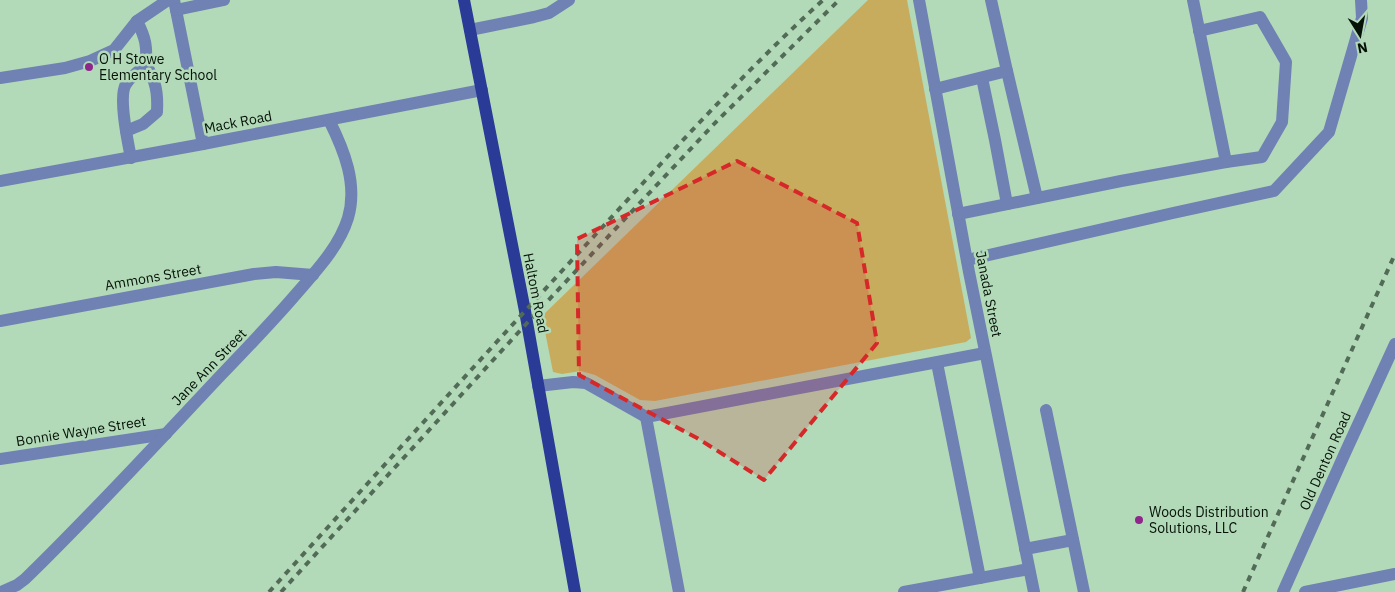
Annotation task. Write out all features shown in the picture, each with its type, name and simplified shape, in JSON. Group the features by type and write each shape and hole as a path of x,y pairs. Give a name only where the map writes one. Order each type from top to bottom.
{"main road":[{"name":"Haltom Road","path":"464,0 538,386 575,592"}],"street":[{"path":"0,78 65,68 90,61 114,50 137,21 172,3 224,0"},
{"path":"470,30 549,13 568,0"},
{"name":"Janada Street","path":"918,0 985,354 1034,592"},
{"path":"991,0 1037,198"},
{"path":"1193,0 1226,162"},
{"path":"967,260 1173,212 1274,191 1329,132 1362,18 1361,0"},
{"path":"172,3 203,144"},
{"path":"958,214 1120,181 1262,157 1282,122 1286,62 1260,17 1199,31"},
{"path":"126,131 143,124 157,112 158,97 154,78 146,65 147,49 144,34 137,21"},
{"path":"131,158 123,112 124,85 146,65"},
{"path":"935,89 1007,71"},
{"path":"982,78 996,140 1007,204"},
{"name":"Mack Road","path":"0,181 131,158 482,90"},
{"name":"Jane Ann Street","path":"1,592 25,579 78,526 270,324 330,253 341,235 348,218 351,203 351,186 349,169 338,138 329,120"},
{"name":"Ammons Street","path":"0,321 254,274 276,272 312,275"},
{"name":"Old Denton Road","path":"1283,592 1344,453 1395,344"},
{"path":"538,386 573,382 586,383 646,417 985,354"},
{"path":"937,363 980,578"},
{"path":"1046,410 1084,592"},
{"path":"646,417 679,592"},
{"name":"Bonnie Wayne Street","path":"0,459 166,434"},
{"path":"1025,549 1073,540"},
{"path":"904,592 1030,570"},
{"path":"1305,592 1395,574"}],"highlighted area":[{"path":"737,161 857,223 877,343 764,480 697,438 579,375 577,239"}],"shaded area":[{"path":"868,0 907,0 971,338 966,342 655,401 640,400 595,375 581,371 562,374 553,372 542,316"}],"railway":[{"path":"269,592 679,144 764,56 823,0"},
{"path":"281,592 527,323 715,123 839,0"},
{"path":"1243,592 1395,254"}],"place":[{"name":"O H Stowe Elementary School","path":"89,67"},
{"name":"Woods Distribution Solutions, LLC","path":"1139,520"}]}
